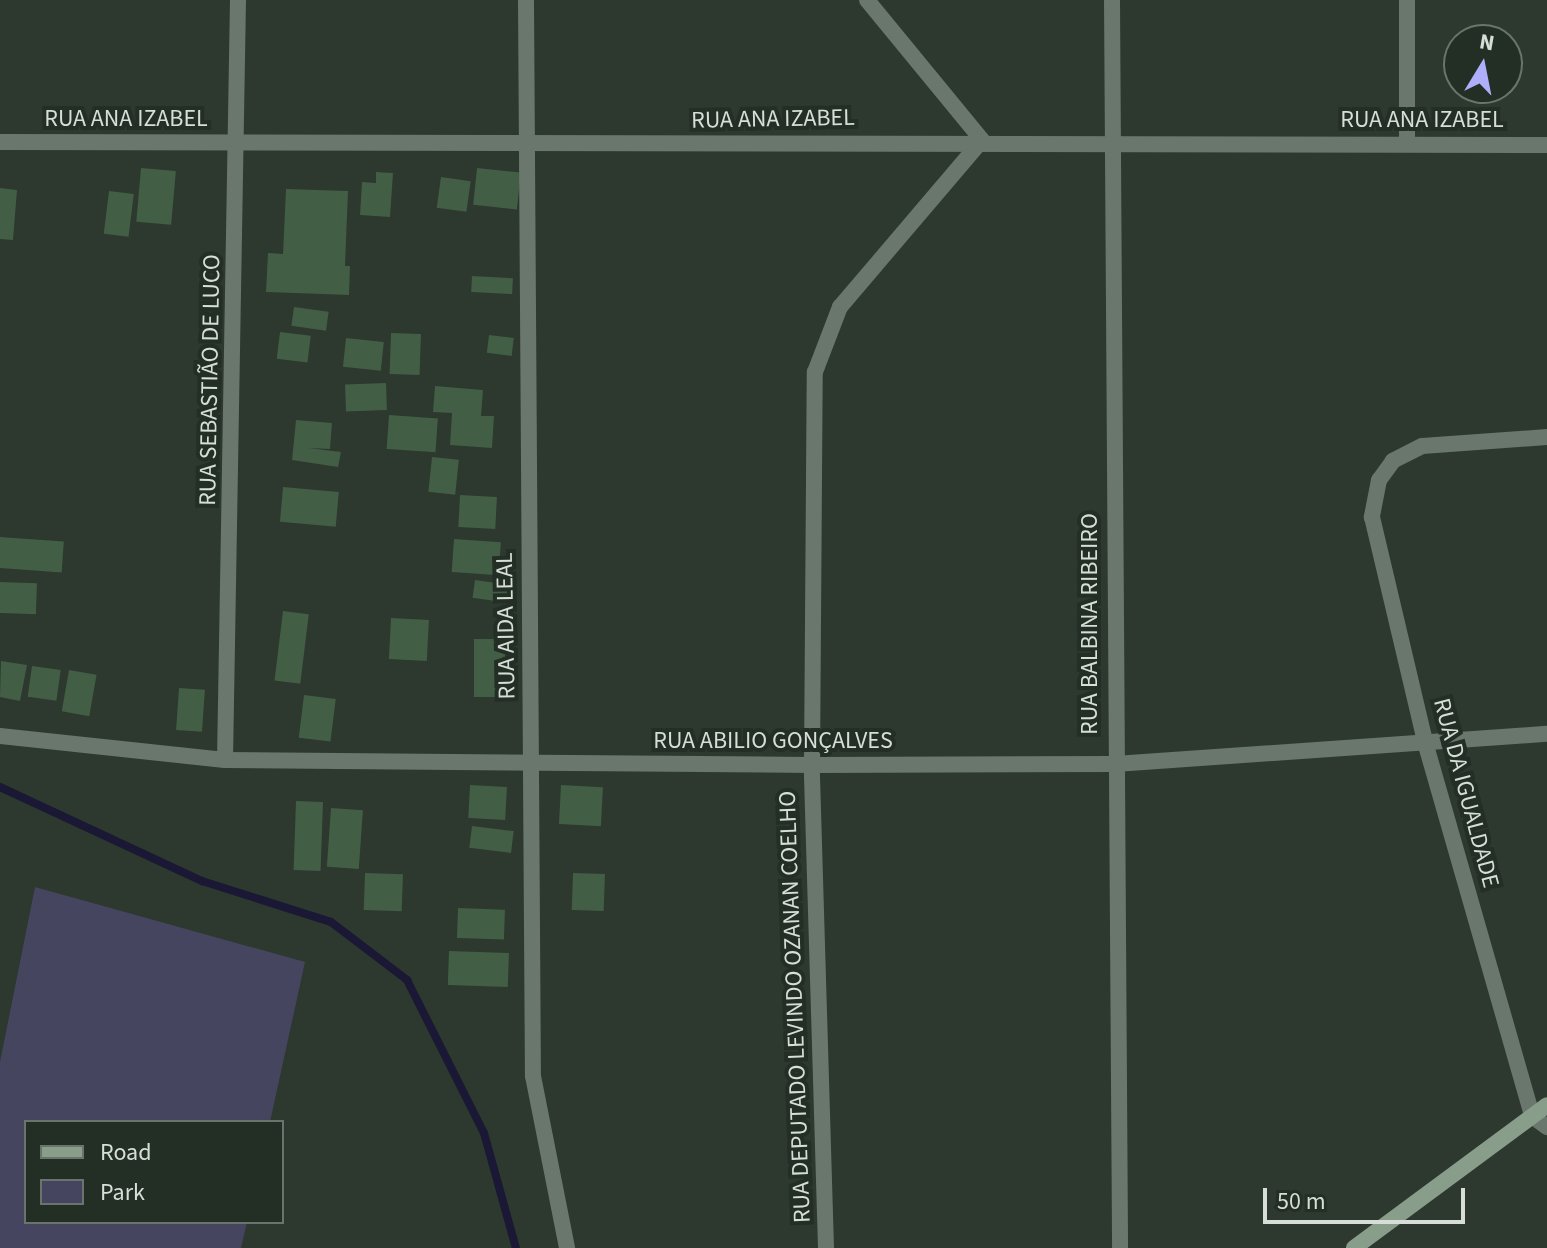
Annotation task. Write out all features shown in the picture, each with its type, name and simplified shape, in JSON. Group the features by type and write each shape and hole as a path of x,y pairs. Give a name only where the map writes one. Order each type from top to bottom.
{"main road":[{"path":"1354,1248 1547,1105"}],"street":[{"name":"RUA SEBASTIÃO DE LUCO","path":"225,760 239,144 238,0"},
{"name":"RUA AIDA LEAL","path":"526,0 533,1076 567,1248"},
{"path":"867,0 982,140"},
{"name":"RUA BALBINA RIBEIRO","path":"1112,0 1120,1248"},
{"path":"1407,0 1407,144"},
{"name":"RUA ANA IZABEL","path":"0,142 527,145 982,140 1547,145"},
{"name":"RUA DEPUTADO LEVINDO OZANAN COELHO","path":"826,1248 812,765 815,372 840,307 982,140"},
{"name":"RUA DA IGUALDADE","path":"1532,1116 1425,742 1372,517 1379,480 1393,461 1422,446 1547,437"},
{"name":"RUA ABILIO GONÇALVES","path":"0,736 225,760 812,765 1115,764 1547,734"},
{"path":"1532,1116 1547,1127"}],"green space":[{"path":"35,887 305,962 270,1120 24,1120 24,1224 247,1224 241,1248 0,1248 0,1062"}],"building":[{"path":"141,168 176,171 171,225 136,222"},
{"path":"477,168 521,173 517,209 473,205"},
{"path":"376,172 393,173 390,217 360,215 362,182 376,183"},
{"path":"441,177 471,181 466,212 437,208"},
{"path":"0,188 17,190 13,240 0,239"},
{"path":"286,189 348,191 345,266 350,266 349,295 266,292 268,253 283,254"},
{"path":"109,191 134,194 129,237 104,234"},
{"path":"472,276 513,278 512,294 471,292"},
{"path":"294,307 329,312 326,331 291,326"},
{"path":"280,332 311,336 307,363 277,359"},
{"path":"391,333 421,334 420,375 390,374"},
{"path":"489,335 514,338 512,356 487,353"},
{"path":"346,338 384,342 381,371 343,367"},
{"path":"386,383 387,410 346,411 345,384"},
{"path":"435,386 483,390 481,416 494,416 492,448 450,445 452,413 433,412"},
{"path":"389,415 438,418 436,452 387,449"},
{"path":"296,420 332,423 330,449 309,448 341,452 338,467 292,460"},
{"path":"432,457 459,460 455,495 428,492"},
{"path":"283,487 339,492 336,527 280,522"},
{"path":"460,495 497,497 495,529 458,527"},
{"path":"0,537 64,541 62,572 0,568"},
{"path":"454,539 501,542 499,575 452,572"},
{"path":"475,580 512,585 509,603 472,598"},
{"path":"0,582 37,583 36,614 0,613"},
{"path":"283,611 309,614 300,684 274,680"},
{"path":"391,618 429,620 427,661 389,659"},
{"path":"474,639 505,639 505,697 474,697"},
{"path":"1,661 27,665 20,701 0,697"},
{"path":"32,666 61,670 56,701 28,697"},
{"path":"69,670 97,675 89,716 62,711"},
{"path":"179,688 205,690 202,732 176,730"},
{"path":"304,695 336,699 331,742 299,738"},
{"path":"470,785 507,787 505,820 468,818"},
{"path":"561,785 603,787 601,826 559,824"},
{"path":"296,801 323,802 321,871 294,870"},
{"path":"331,808 363,810 359,869 327,867"},
{"path":"472,826 514,831 511,853 469,848"},
{"path":"365,873 403,874 402,911 364,910"},
{"path":"573,873 605,874 604,911 572,910"},
{"path":"458,908 505,910 504,940 457,938"},
{"path":"449,951 509,953 508,987 448,985"}],"waterway":[{"path":"0,787 202,881 331,922 407,980 484,1133 516,1248"}]}
